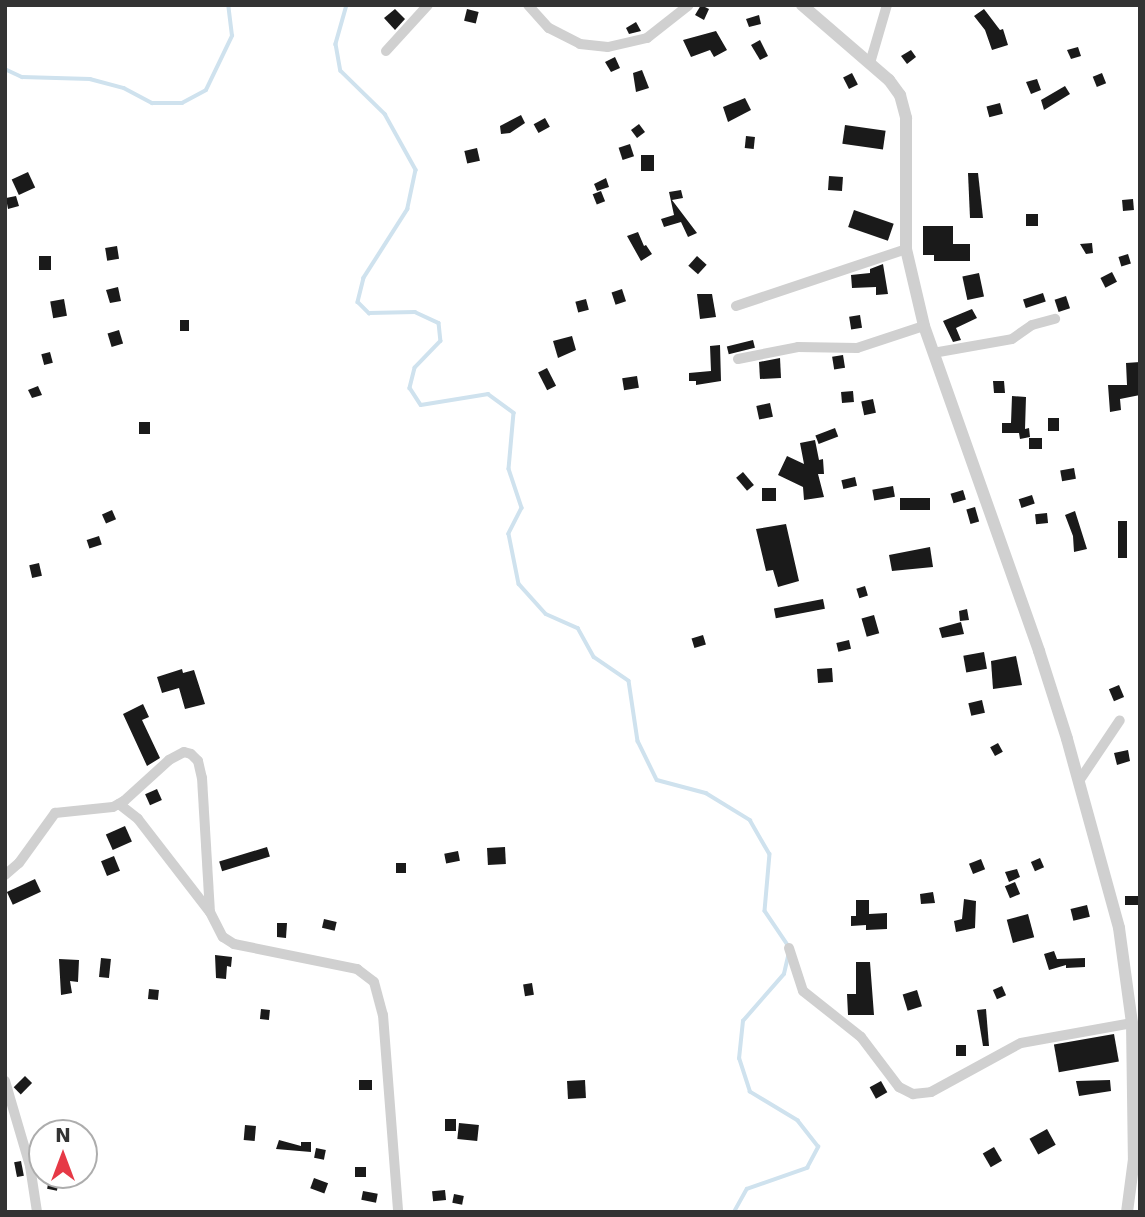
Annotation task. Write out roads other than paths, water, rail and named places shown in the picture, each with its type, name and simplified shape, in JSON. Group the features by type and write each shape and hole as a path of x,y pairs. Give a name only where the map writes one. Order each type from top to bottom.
{"street":[{"path":"386,51 428,5"},
{"path":"528,5 550,28 580,44 608,47 648,38 689,5"},
{"path":"802,5 889,80 900,95 906,118 906,249 924,326 1039,651 1110,888 1132,1023 1136,1087 1134,1159 1127,1212"},
{"path":"870,63 887,5"},
{"path":"736,306 906,249"},
{"path":"933,353 1012,339 1032,325 1055,318"},
{"path":"738,359 798,347 857,348 924,326"},
{"path":"1079,781 1120,720"},
{"path":"5,875 19,863 55,813 64,810 100,811 119,804 176,755 191,754 198,761 209,847 210,912"},
{"path":"119,804 138,819 210,912 223,937 234,944 344,965 367,974 374,982 383,1015 398,1212"},
{"path":"789,948 803,991 861,1037 900,1087 913,1094 931,1092 1021,1043 1132,1023"},
{"path":"5,1081 30,1166 37,1212"}],"waterway":[{"path":"5,69 22,77 90,79 124,88 152,103 182,103 206,90 232,36 228,5"},
{"path":"347,5 336,44 341,71 385,114 416,170 408,209 364,278 358,302 369,313 415,312 439,323 441,341 415,368 410,388 421,405 488,394 514,413 509,469 522,508 509,534 519,584 546,614 578,628 594,657 629,681 638,741 657,780 706,793 750,820 770,854 765,911 788,945"},
{"path":"734,1212 747,1189 807,1168 818,1147 798,1121 750,1092 739,1059 743,1021 784,974 788,956"}]}
